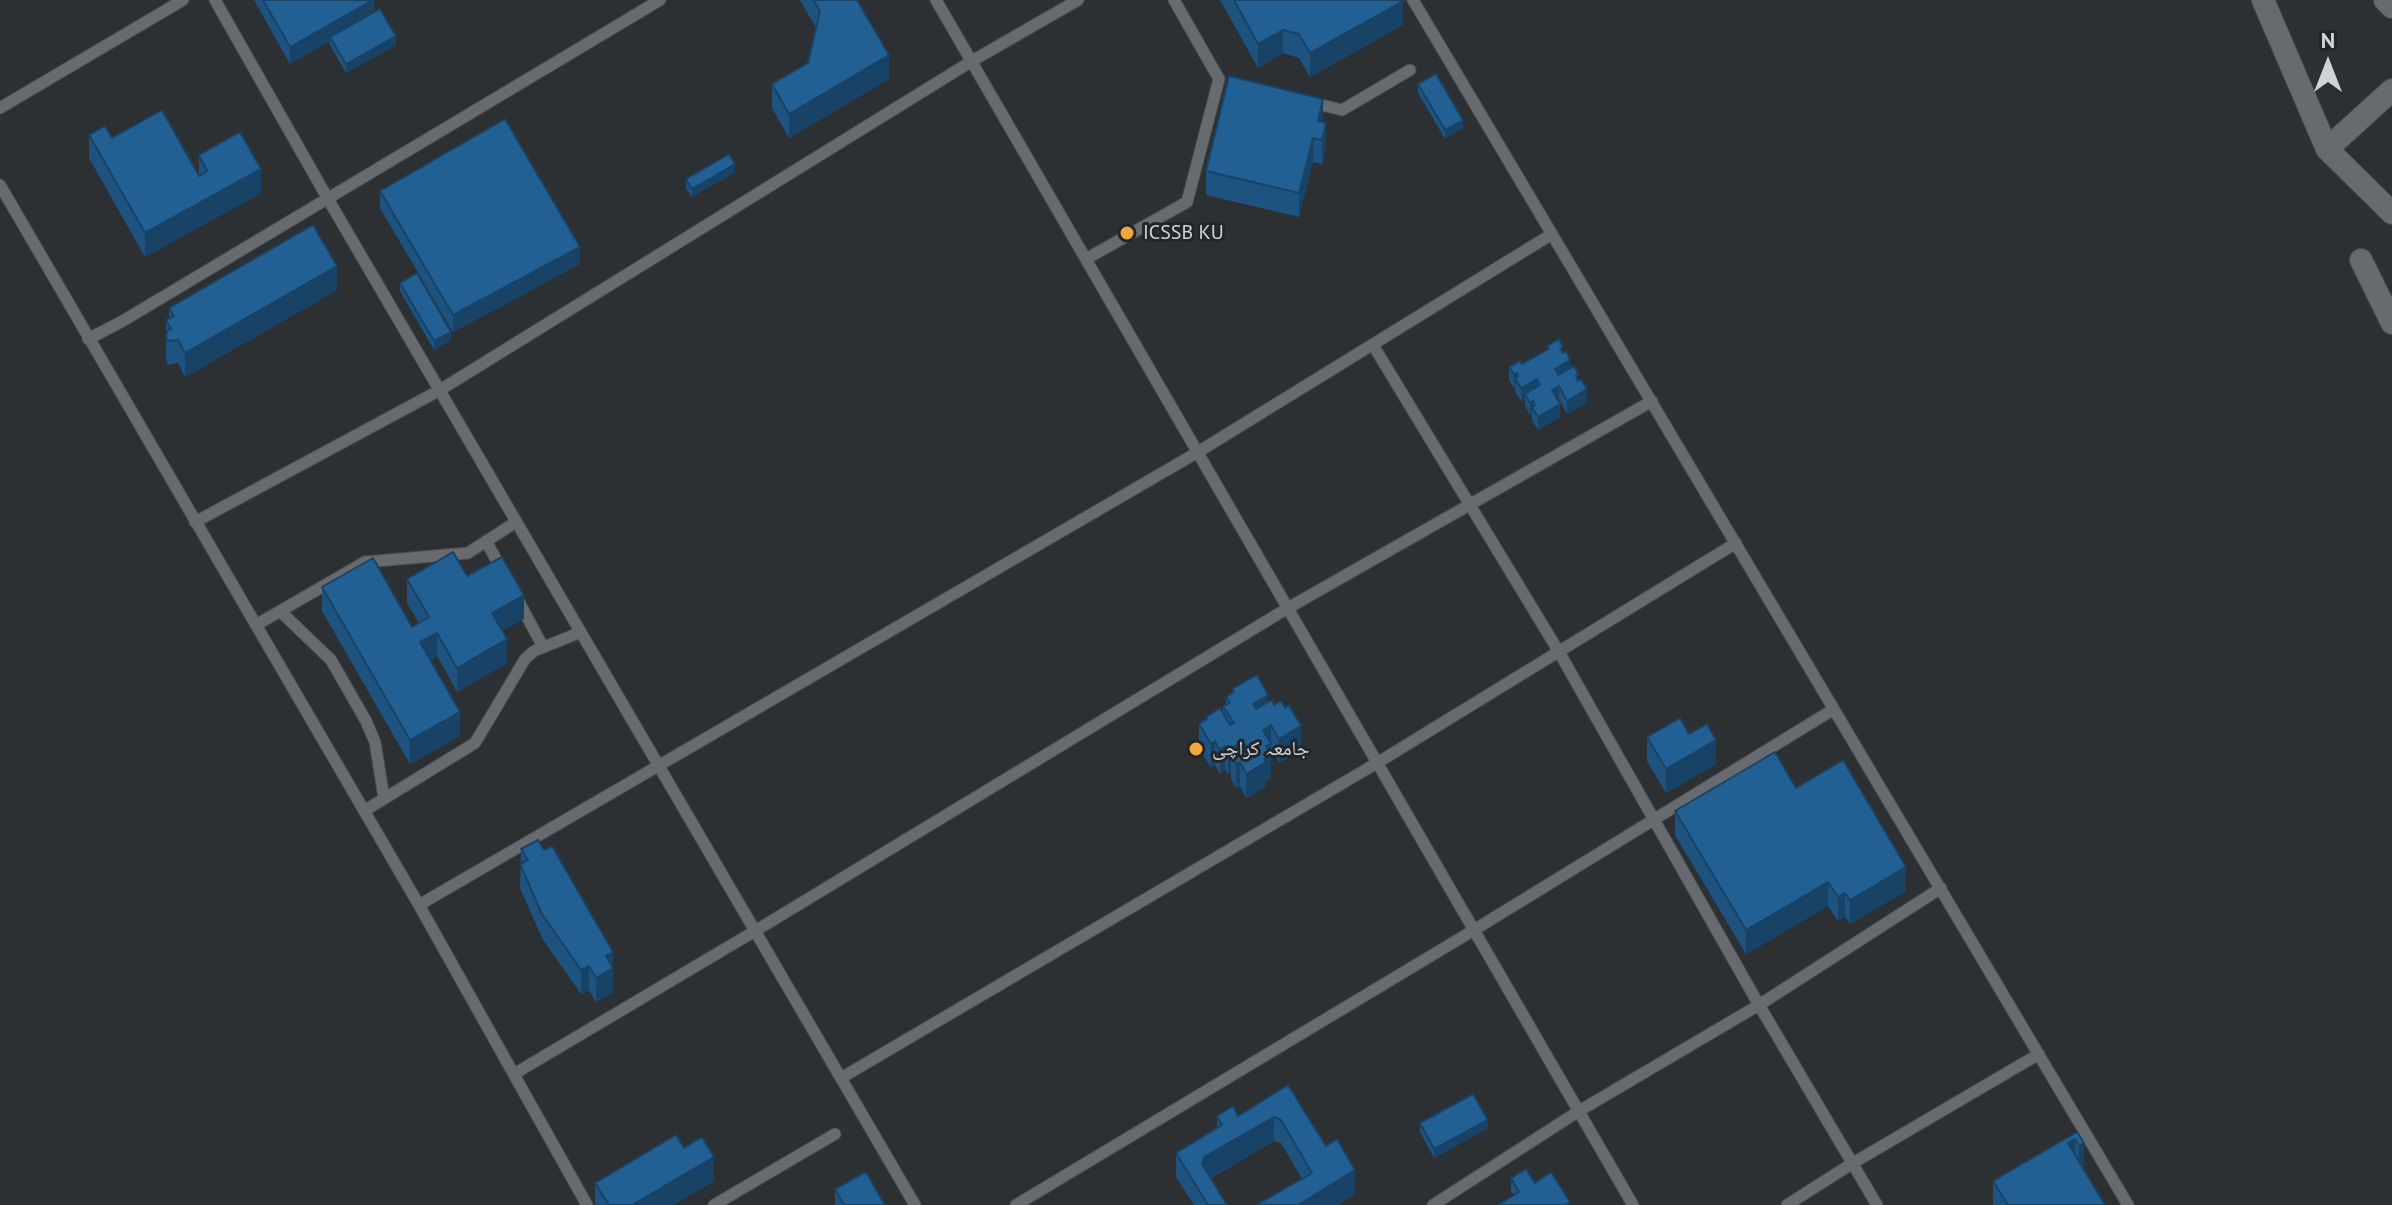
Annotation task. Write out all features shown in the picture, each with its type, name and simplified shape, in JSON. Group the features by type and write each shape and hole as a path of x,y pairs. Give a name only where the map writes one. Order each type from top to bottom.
{"street":[{"path":"2263,0 2327,149 2392,213"},
{"path":"2385,0 2392,7"},
{"path":"2327,149 2388,102"},
{"path":"2361,260 2392,323"}],"lane":[{"path":"0,108 183,0"},
{"path":"215,0 915,1205"},
{"path":"88,339 660,0"},
{"path":"936,0 1633,1205"},
{"path":"195,522 440,390 972,61 1078,0"},
{"path":"1086,259 1187,202 1219,79 1174,0"},
{"path":"1413,0 2128,1205"},
{"path":"1296,99 1342,110 1410,70"},
{"path":"1219,79 1234,83"},
{"path":"0,185 419,905 587,1205"},
{"path":"419,905 1198,452 1552,234"},
{"path":"1373,345 1559,652 1759,1005 1877,1205"},
{"path":"514,1074 1288,608 1652,401"},
{"path":"256,625 365,562 468,553 516,522"},
{"path":"486,541 543,647"},
{"path":"841,1078 1377,763 1736,543"},
{"path":"280,611 331,660 366,721 375,742 384,798"},
{"path":"364,811 475,743 525,659 543,647 581,632"},
{"path":"1016,1205 1834,709"},
{"path":"1436,1204 1579,1111 1759,1005 1941,888"},
{"path":"1787,1205 2039,1054"},
{"path":"714,1205 835,1134"}],"building":[{"path":"263,0 373,0 290,47"},
{"path":"813,0 857,0 889,55 789,114 772,84 808,63 820,11"},
{"path":"1234,0 1403,1 1310,53 1299,34 1283,30 1258,44"},
{"path":"380,9 396,36 346,64 330,37"},
{"path":"1436,74 1463,120 1445,130 1418,84"},
{"path":"1229,76 1323,99 1318,121 1326,123 1322,140 1313,138 1299,193 1206,171"},
{"path":"162,110 199,176 207,171 199,155 240,132 261,169 145,233 89,135 105,126 112,138"},
{"path":"505,119 580,247 453,315 380,191"},
{"path":"729,154 735,164 692,189 686,179"},
{"path":"313,225 337,266 185,353 178,340 168,341 167,331 171,329 166,320 174,316 169,308"},
{"path":"417,273 451,332 434,341 400,283"},
{"path":"1559,339 1563,347 1560,349 1563,353 1566,351 1570,360 1555,369 1558,375 1574,366 1579,375 1576,376 1578,381 1581,379 1587,389 1567,401 1559,386 1552,390 1560,404 1538,417 1532,407 1535,405 1533,401 1530,403 1525,394 1540,385 1537,379 1521,388 1515,378 1517,373 1514,375 1509,367 1520,361 1522,364 1549,349 1547,346"},
{"path":"453,552 467,576 502,557 524,595 492,613 507,639 457,668 437,633 420,642 460,712 410,740 322,587 373,558 412,627 429,617 407,579"},
{"path":"1257,675 1268,695 1253,704 1256,709 1272,700 1274,705 1281,701 1285,708 1289,705 1301,726 1279,739 1271,725 1263,730 1271,744 1266,746 1271,755 1264,759 1266,762 1246,774 1240,762 1236,764 1231,755 1246,746 1243,742 1228,750 1225,746 1220,750 1215,741 1211,744 1199,724 1220,708 1230,725 1234,723 1223,706 1230,703 1226,697 1234,692 1232,689"},
{"path":"1680,718 1689,734 1707,724 1716,740 1666,769 1647,737"},
{"path":"1775,752 1796,788 1843,760 1906,867 1850,900 1845,893 1838,897 1828,882 1746,930 1675,811"},
{"path":"538,840 544,850 552,846 613,952 606,956 613,968 596,978 589,966 581,970 542,914 520,864 528,860 521,849"},
{"path":"1288,1085 1326,1146 1337,1139 1355,1170 1298,1205 1256,1205 1312,1173 1281,1120 1274,1117 1204,1157 1202,1164 1227,1205 1208,1205 1176,1153 1222,1125 1217,1116 1233,1106 1238,1116"},
{"path":"1473,1094 1488,1120 1434,1149 1420,1123"},
{"path":"2077,1132 2084,1143 2079,1146 2075,1139 2068,1143 2105,1205 2008,1205 1993,1181"},
{"path":"676,1135 684,1148 702,1137 714,1157 632,1205 609,1205 595,1183"},
{"path":"1526,1169 1535,1183 1551,1172 1570,1202 1566,1205 1498,1205 1519,1192 1511,1178"},
{"path":"866,1172 885,1205 844,1205 835,1189"}],"place":[{"name":"ICSSB KU","path":"1127,233"},
{"name":"جامعہ کراچی","path":"1196,749"}]}
